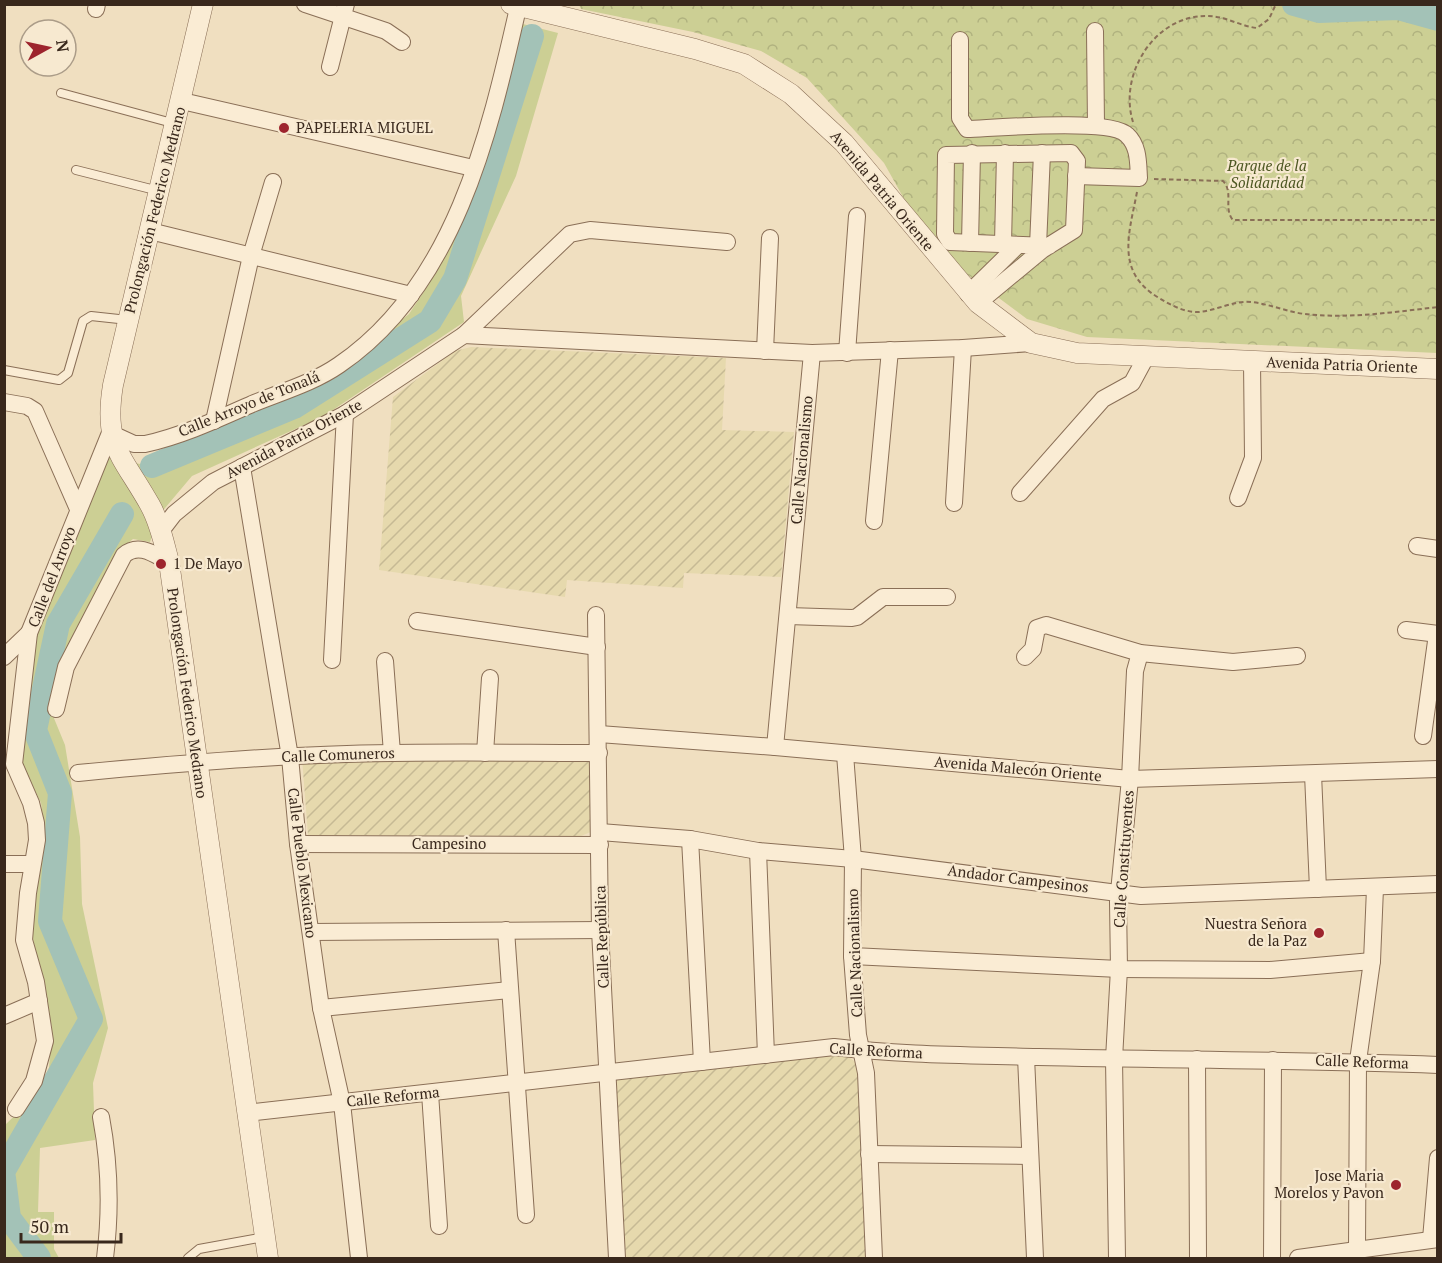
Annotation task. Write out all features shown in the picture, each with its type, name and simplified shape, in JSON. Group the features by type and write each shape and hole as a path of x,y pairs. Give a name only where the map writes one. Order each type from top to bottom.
{"street":[{"name":"Prolongación Federico Medrano","path":"204,4 112,385 108,413 110,433 124,463 151,506 161,531 169,562 268,1258"},
{"path":"305,4 344,11 386,31 402,42"},
{"name":"Calle Arroyo de Tonalá","path":"110,433 134,444 146,444 214,421 292,389 338,366 356,353 411,296 456,217 492,115 514,6"},
{"name":"Avenida Patria Oriente","path":"514,6 694,49 744,64 791,94 844,143 973,299 1031,343"},
{"path":"330,67 344,11"},
{"path":"1095,31 1096,126"},
{"path":"960,40 960,118 967,129 1096,126 1114,127 1128,135 1138,154 1139,178 1076,176"},
{"path":"182,101 473,168"},
{"path":"973,299 1005,269 1043,246 1070,235 1074,230 1075,156 1071,153 950,153 944,160 945,234 950,242 1043,246"},
{"path":"970,243 972,153"},
{"path":"1005,153 1011,244 1005,269"},
{"path":"1042,153 1043,246"},
{"path":"214,421 251,256 273,182"},
{"path":"847,353 857,216"},
{"path":"150,231 411,296"},
{"name":"Avenida Patria Oriente","path":"161,531 174,514 213,482 345,414 464,335 565,237 575,231 727,242"},
{"path":"765,351 770,238"},
{"name":"Avenida Patria Oriente","path":"464,335 812,353 963,348 1031,343 1077,353 1437,369"},
{"path":"954,503 963,348"},
{"path":"874,521 890,350"},
{"name":"Calle Nacionalismo","path":"775,747 812,353"},
{"path":"1020,493 1103,399 1132,383 1146,357"},
{"path":"1238,498 1253,458 1252,362"},
{"path":"4,402 27,406 34,411 78,509"},
{"path":"332,660 345,414"},
{"name":"Calle del Arroyo","path":"16,1109 31,1088 43,1056 45,1034 24,940 32,864 37,840 36,823 31,803 9,764 29,633 110,433"},
{"name":"Calle Pueblo Mexicano","path":"242,468 290,757 298,843 321,1008 342,1103 359,1258"},
{"path":"1417,546 1437,549"},
{"path":"56,709 66,667 124,555 129,551 140,549 169,562"},
{"path":"788,616 852,618 857,617 884,597 947,597"},
{"name":"Calle República","path":"597,615 600,930 617,1258"},
{"path":"417,621 597,647"},
{"path":"1025,657 1033,649 1037,628 1046,625 1140,653 1233,662 1297,656"},
{"path":"1406,630 1437,634 1423,736"},
{"path":"4,657 29,633"},
{"name":"Calle Constituyentes","path":"1117,1258 1114,1059 1119,969 1119,892 1130,780 1135,671 1140,653"},
{"path":"385,661 392,753"},
{"path":"485,753 490,678"},
{"name":"Avenida Malecón Oriente","path":"598,734 775,747 1130,780 1437,769"},
{"name":"Calle Comuneros","path":"78,773 196,761 392,753 599,753"},
{"name":"Calle Nacionalismo","path":"845,754 853,859 852,956 861,1050 866,1073 874,1258"},
{"path":"1312,774 1318,889"},
{"name":"Andador Campesinos","path":"600,838 690,839 758,851 853,859 1141,896 1437,884"},
{"name":"Campesino","path":"298,843 600,838"},
{"path":"690,839 702,1062"},
{"path":"758,851 766,1055"},
{"path":"4,864 32,864"},
{"path":"1357,1249 1358,1060 1372,961 1375,888"},
{"path":"506,930 526,1215"},
{"path":"311,932 600,930"},
{"path":"852,956 1119,969 1270,970 1372,961"},
{"path":"321,1008 510,990"},
{"path":"4,1016 39,1000"},
{"name":"Calle Reforma","path":"246,1113 517,1083 608,1070 834,1047 1026,1057 1358,1060 1437,1065"},
{"path":"1026,1057 1035,1258"},
{"path":"1197,1059 1198,1258"},
{"path":"1272,1258 1273,1060"},
{"path":"430,1093 439,1226"},
{"path":"101,1117 109,1157 110,1188 105,1258"},
{"path":"870,1154 1030,1156"},
{"path":"1298,1258 1434,1239 1437,1158"}],"lane":[{"path":"61,93 176,124"},
{"path":"76,170 160,191"},
{"path":"4,370 59,380 68,373 83,321 91,316 128,320"},
{"path":"188,1258 199,1249 265,1237"}],"path":[{"path":"1134,123 1130,93 1132,76 1138,59 1162,32 1180,23 1207,16 1257,27 1269,19 1276,4"},
{"path":"1437,220 1233,219 1228,212 1228,189 1223,182 1139,178 1127,248 1130,265 1150,293 1179,309 1194,312 1215,310 1248,302 1304,314 1328,316 1369,315 1437,307"}],"shaded area":[{"path":"471,347 726,358 722,430 794,432 781,577 684,573 683,588 567,580 565,597 379,570 393,397 455,351"},
{"path":"302,758 591,761 593,831 581,836 308,835"},
{"path":"843,1052 860,1066 868,1258 626,1258 611,1076"}],"green space":[{"name":"Parque de la Solidaridad","path":"579,5 1437,5 1437,353 1087,337 1027,319 968,275 912,213 884,163 807,78 761,51 693,32 581,9"},
{"path":"519,23 558,33 516,176 461,296 464,322 324,416 192,476 160,514 150,542 133,539 116,553 51,711 65,745 80,837 82,904 108,1028 93,1083 95,1140 40,1148 38,1212 54,1212 54,1249 59,1258 5,1258 4,1126 39,1092 49,1068 52,1028 30,925 36,882 47,844 41,803 21,763 36,630 105,456 140,464 335,373 409,314 429,284 474,185"}],"waterway":[{"path":"1294,4 1319,11 1398,8 1438,19"},
{"path":"152,466 294,407 430,321 455,279 532,36"},
{"path":"4,1170 91,1019 50,921 60,793 35,730 58,624 122,514"},
{"path":"4,1178 9,1218 39,1258"}],"place":[{"name":"PAPELERIA MIGUEL","path":"284,128"},
{"name":"1 De Mayo","path":"161,564"},
{"name":"Nuestra Señora de la Paz","path":"1319,933"},
{"name":"Jose Maria Morelos y Pavon","path":"1396,1185"}]}
